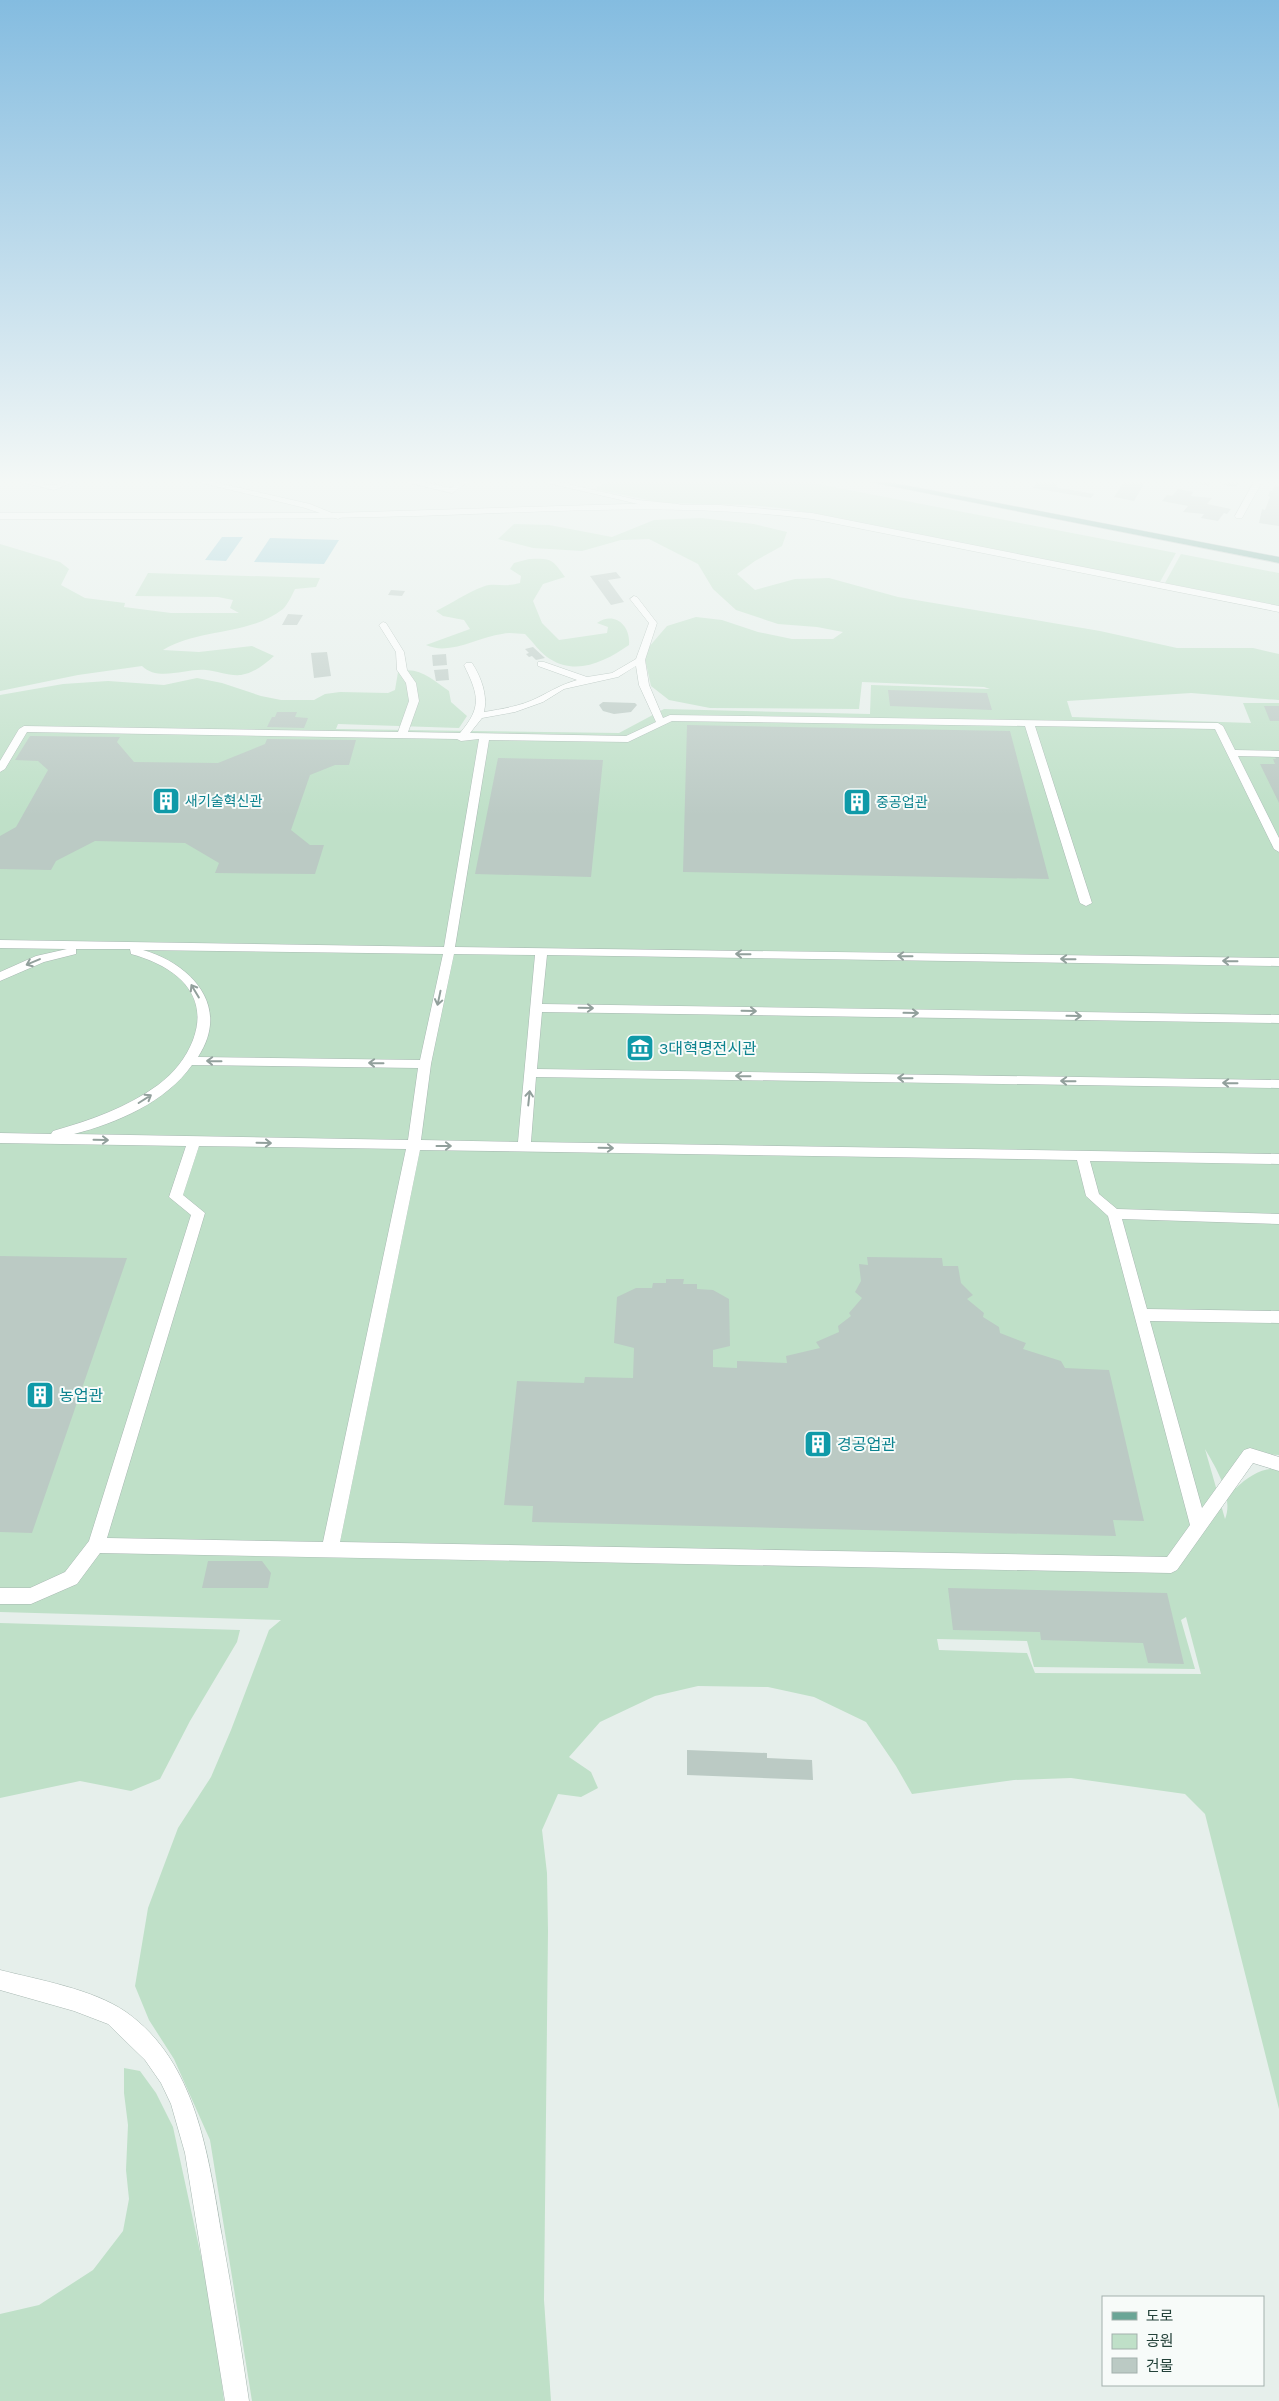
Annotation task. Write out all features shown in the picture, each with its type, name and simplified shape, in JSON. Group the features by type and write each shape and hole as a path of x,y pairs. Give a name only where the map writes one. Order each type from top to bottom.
{"street":[{"path":"1198,592 1279,608"}],"lane":[{"path":"634,599 653,623 640,660 644,685 660,723"},
{"path":"383,625 394,638 400,652 402,670 411,683 414,701 402,736"},
{"path":"478,716 512,710 540,700 561,687 615,675 640,660"},
{"path":"541,664 586,680"},
{"path":"461,738 478,716 481,703 477,679 469,665"},
{"path":"0,769 24,729 628,740 670,718 1218,726 1279,849"},
{"path":"1029,724 1086,902"},
{"path":"330,1550 414,1145 425,1064 448,951 484,738"},
{"path":"1232,753 1279,754"},
{"path":"0,944 1279,962"},
{"path":"0,976 57,954 105,945 161,959 194,986 204,1010 202,1037 190,1060 173,1079 157,1092 98,1123 54,1135 23,1139 0,1133"},
{"path":"524,1146 542,952"},
{"path":"537,1008 1279,1019"},
{"path":"190,1060 425,1064"},
{"path":"531,1073 1279,1084"},
{"path":"0,1138 1279,1159"},
{"path":"0,1596 31,1596 71,1578 96,1545 198,1212 176,1197 194,1142"},
{"path":"1082,1156 1093,1196 1114,1214 1199,1527"},
{"path":"1114,1214 1279,1219"},
{"path":"1142,1315 1279,1317"},
{"path":"96,1545 1172,1565 1250,1455 1279,1464"},
{"path":"0,1980 70,1999 116,2017 141,2039 162,2064 178,2096 193,2134 222,2295 237,2401"}],"green space":[{"path":"0,592 74,592 85,598 125,603 124,607 171,613 239,613 230,608 233,600 218,597 135,596 137,592 293,592 285,607 270,618 240,628 192,638 163,650 199,652 252,646 274,656 259,668 246,674 232,675 198,670 164,674 149,671 142,666 78,675 0,691"},
{"path":"538,592 533,601 542,623 559,640 607,633 608,627 597,623 603,620 615,619 627,631 629,645 601,661 581,666 570,666 560,664 547,657 525,634 505,633 464,645 445,648 435,648 426,645 470,629 464,620 443,616 436,611 470,593"},
{"name":"3대혁명전시관","path":"716,592 880,592 898,597 1100,631 1177,648 1253,648 1279,654 1279,700 1191,693 1067,701 1072,717 1251,723 1243,703 1279,703 1279,1455 1263,1454 1228,1479 1236,1488 1245,1480 1261,1471 1279,1469 1279,2109 1205,1814 1185,1794 1071,1778 1014,1780 912,1794 896,1766 866,1722 814,1697 768,1687 698,1686 655,1696 600,1722 569,1757 591,1772 598,1788 581,1797 558,1794 542,1830 547,1873 548,1931 544,2300 551,2401 252,2401 210,2140 174,2059 149,2020 135,1986 148,1908 178,1828 211,1777 269,1630 281,1620 0,1612 0,695 63,684 108,681 164,685 197,678 281,700 314,700 325,694 340,692 388,693 395,690 398,672 412,670 431,678 449,691 451,702 467,716 459,728 338,724 336,729 619,733 664,709 870,714 871,685 990,689 984,687 862,682 859,709 710,708 669,700 651,686 645,659 648,648 667,626 696,617 722,620 758,632 792,639 833,639 843,632 817,627 778,624 736,610","holes":["1205,1449 1219,1474 1226,1492 1227,1510 1225,1519","1186,1617 1201,1674 1035,1673 1027,1653 939,1650 937,1639 1027,1641 1034,1667 1195,1669 1181,1620"]},
{"path":"1210,592 1279,592 1279,606"},
{"path":"0,1623 240,1630 237,1642 190,1721 160,1779 131,1791 80,1781 0,1798"},
{"path":"124,2068 140,2071 156,2093 173,2127 212,2307 224,2401 0,2401 0,2314 39,2305 93,2270 123,2231 129,2199 126,2170 128,2125 124,2093"}],"building":[{"path":"390,592 404,592 402,596 388,595"},
{"path":"602,592 617,592 624,602 611,605"},
{"path":"288,614 303,615 297,625 282,625"},
{"path":"533,647 545,658 536,660 532,656 529,657 526,654 529,653 525,649"},
{"path":"327,652 331,676 314,678 311,653"},
{"path":"446,654 447,665 433,666 432,655"},
{"path":"448,669 449,680 436,681 434,670"},
{"path":"888,690 987,693 992,710 890,706"},
{"path":"603,702 635,703 637,705 631,712 614,714 603,711 599,705"},
{"path":"1264,706 1279,706 1279,721 1270,721"},
{"path":"277,712 297,712 295,717 308,718 304,728 267,727"},
{"name":"중공업관","path":"687,725 1010,731 1049,879 683,872"},
{"name":"새기술혁신관","path":"30,736 120,737 117,742 134,762 218,763 265,744 267,739 356,740 349,765 335,765 310,775 291,830 310,845 324,845 315,874 215,873 219,863 185,843 95,841 56,861 51,870 0,869 0,836 16,827 48,770 38,761 15,760"},
{"path":"1275,757 1279,757 1279,803 1260,764 1275,764 1273,759 1276,759"},
{"path":"498,758 603,760 591,877 475,874"},
{"name":"농업관","path":"0,1256 127,1258 32,1533 0,1532"},
{"name":"경공업관","path":"867,1257 942,1258 943,1266 958,1266 961,1283 973,1295 967,1299 984,1313 983,1317 999,1327 1000,1333 1026,1343 1023,1349 1061,1361 1065,1368 1109,1370 1144,1521 1113,1520 1116,1536 532,1522 533,1506 504,1505 517,1381 584,1383 585,1377 633,1378 634,1348 614,1343 617,1297 636,1288 652,1288 653,1283 666,1283 666,1279 684,1279 683,1284 697,1284 697,1289 713,1290 729,1299 730,1346 713,1350 713,1367 737,1368 737,1361 787,1363 786,1356 820,1348 816,1342 839,1332 838,1326 851,1316 849,1313 862,1298 855,1292 861,1281 859,1264 868,1265"},
{"path":"208,1561 262,1561 271,1573 268,1588 202,1588"},
{"path":"948,1588 1167,1593 1184,1664 1148,1663 1143,1643 1041,1640 1040,1632 953,1630"},
{"path":"687,1750 767,1753 767,1758 812,1760 813,1780 687,1775"}],"place":[{"name":"새기술혁신관","path":"166,801"},
{"name":"중공업관","path":"857,802"},
{"name":"3대혁명전시관","path":"640,1048"},
{"name":"농업관","path":"40,1395"},
{"name":"경공업관","path":"818,1444"}]}
